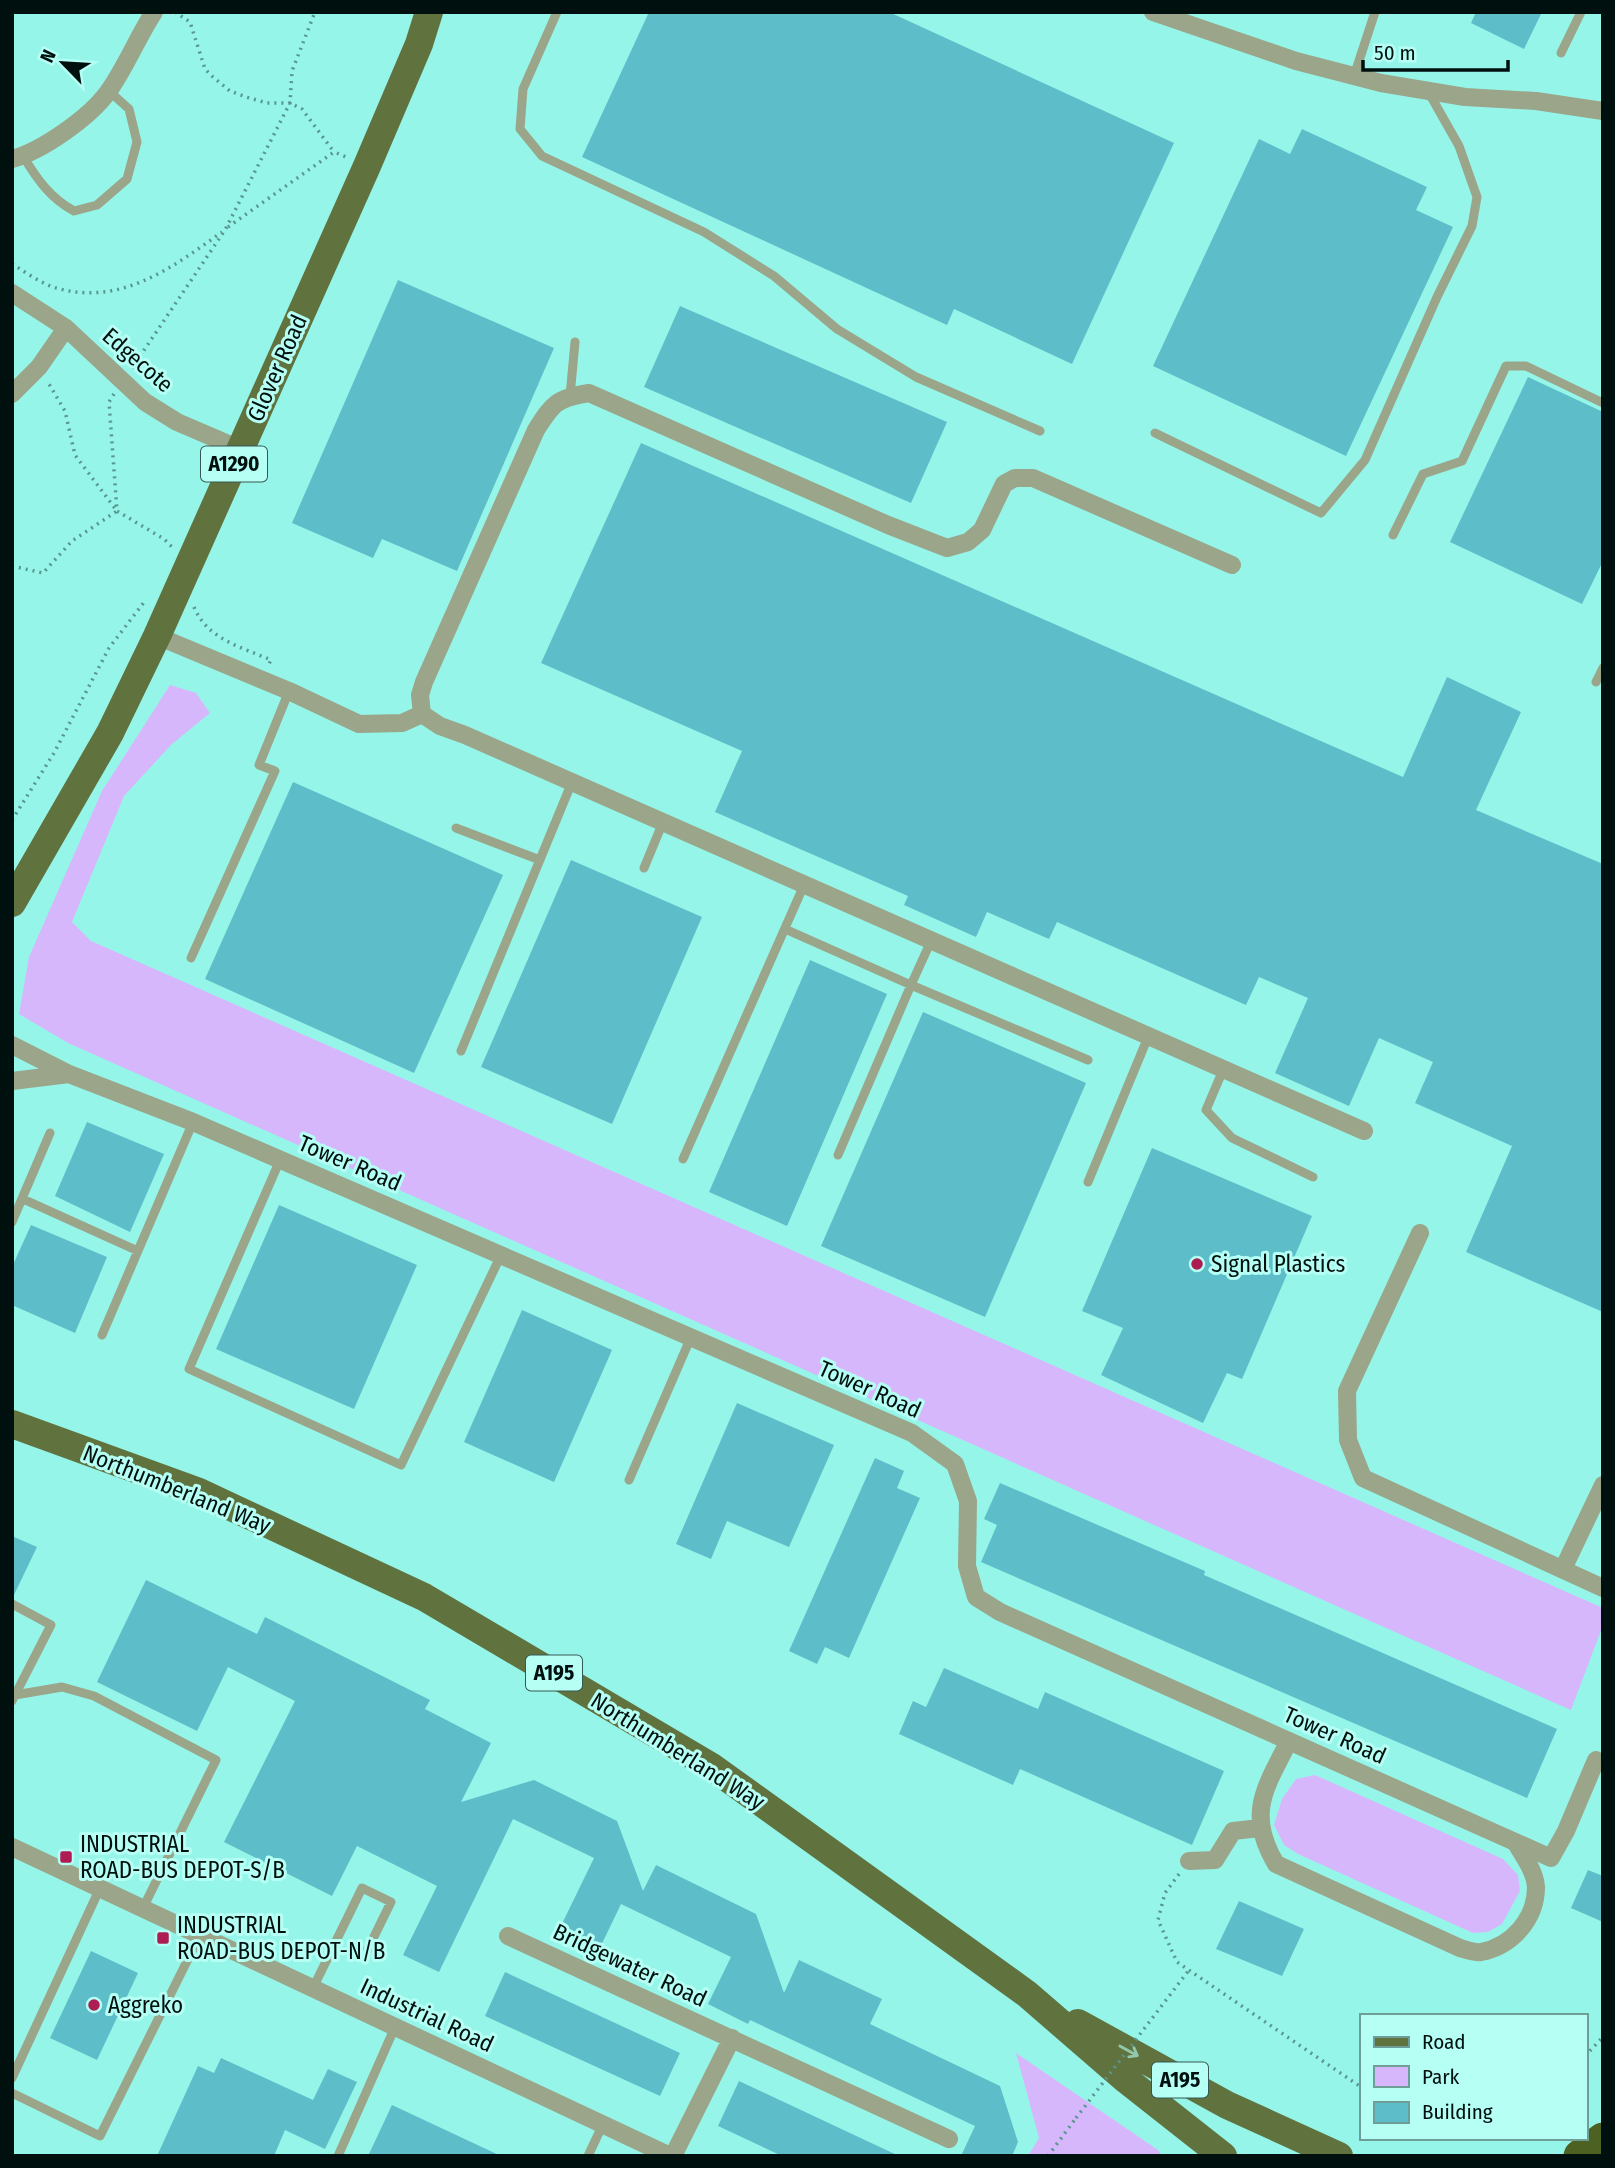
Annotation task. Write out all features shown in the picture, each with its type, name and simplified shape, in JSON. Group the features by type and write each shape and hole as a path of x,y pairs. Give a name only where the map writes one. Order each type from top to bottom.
{"highway":[{"path":"1580,2156 1603,2139"}],"main road":[{"name":"Glover Road","path":"12,902 110,733 157,636 367,166 419,44 429,12"},
{"name":"Northumberland Way","path":"20,1431 199,1492 425,1597 712,1767 1027,1994 1124,2078 1223,2156"},
{"name":"Northumberland Way","path":"1027,1994 1196,2089 1339,2156"}],"street":[{"path":"18,157 37,150 93,110 109,91 154,12"},
{"path":"1153,12 1296,61 1354,76 1465,97 1536,101 1603,111"},
{"name":"Edgecote","path":"12,293 66,328 145,402 177,422 240,449"},
{"path":"12,394 39,367 66,328"},
{"path":"422,714 420,695 424,681 536,430 548,410 570,396 589,393 888,525 947,548 968,542 982,530 1004,484 1015,478 1033,478 1232,565"},
{"path":"157,636 289,691 359,724 402,723 422,714"},
{"path":"422,714 440,726 1364,1131"},
{"name":"Tower Road","path":"12,1045 69,1074 193,1122 912,1433 955,1464 968,1501 967,1566 976,1597 1000,1612 1551,1858 1566,1831 1596,1760"},
{"name":"Tower Road","path":"12,1081 69,1074"},
{"path":"1420,1233 1347,1391 1348,1440 1363,1478 1603,1588"},
{"path":"1563,1569 1603,1485"},
{"path":"1289,1741 1262,1800 1260,1828 1265,1845 1276,1864 1460,1948 1479,1952 1501,1945 1514,1937 1525,1923 1536,1886 1516,1843"},
{"path":"1189,1861 1215,1860 1233,1831 1260,1828"},
{"name":"Industrial Road","path":"12,1847 671,2156"},
{"name":"Bridgewater Road","path":"508,1936 949,2139"},
{"path":"671,2156 732,2038"}],"lane":[{"path":"557,12 523,89 520,129 542,156 704,232 774,276 837,329 916,377 1041,431"},
{"path":"1354,76 1375,12"},
{"path":"1561,53 1581,12"},
{"path":"18,157 59,203 74,211 97,205 127,179 137,142 129,109 109,91"},
{"path":"1155,433 1321,513 1365,460 1437,297 1472,226 1477,197 1459,146 1428,91"},
{"path":"570,396 575,342"},
{"path":"1393,535 1423,474 1462,461 1506,366 1526,366 1603,403"},
{"path":"1596,682 1603,668"},
{"path":"191,958 275,771 259,765 289,691"},
{"path":"461,1051 572,782"},
{"path":"644,868 663,822"},
{"path":"456,828 540,860"},
{"path":"683,1159 804,885"},
{"path":"785,929 1088,1060"},
{"path":"838,1155 931,941"},
{"path":"1087,1182 1148,1037"},
{"path":"1223,1070 1206,1110 1232,1138 1313,1177"},
{"path":"102,1335 193,1122"},
{"path":"12,1222 50,1133"},
{"path":"280,1160 189,1369 401,1465 501,1255"},
{"path":"23,1199 138,1251"},
{"path":"629,1480 691,1337"},
{"path":"12,1604 51,1625 14,1698"},
{"path":"14,1698 62,1687 94,1696 216,1760 143,1908"},
{"path":"12,2078 100,1888"},
{"path":"313,1988 362,1888 391,1902 367,1951"},
{"path":"12,2093 100,2136 200,1935"},
{"path":"338,2156 395,2027"},
{"path":"588,2156 603,2124"}],"path":[{"path":"175,12 190,22 205,68 230,91 267,103 290,103 302,109 334,152 367,166"},
{"path":"12,264 58,289 94,292 132,287 156,276 194,252 334,152"},
{"path":"12,566 43,573 72,541 117,511 75,455 65,411 39,367"},
{"path":"195,597 194,607 200,621 212,633 271,660 263,680"},
{"path":"1189,1861 1165,1893 1158,1920 1177,1962 1360,2086"},
{"path":"1048,2156 1189,1970"},
{"path":"1587,2054 1603,2037"}],"green space":[{"path":"170,685 196,693 210,713 171,745 124,796 72,922 91,941 1603,1608 1603,1625 1571,1710 68,1043 19,1014 29,957 102,791"},
{"path":"1315,1775 1503,1859 1518,1875 1520,1891 1502,1924 1488,1932 1473,1933 1298,1854 1284,1845 1274,1825 1282,1799 1296,1779"},
{"path":"1016,2053 1158,2150 1162,2156 1028,2156 1039,2138"}],"building":[{"path":"649,12 889,12 1174,143 1072,364 954,309 947,325 582,157"},
{"path":"1476,12 1542,12 1524,49 1471,23"},
{"path":"1302,129 1427,187 1416,210 1453,227 1346,456 1153,366 1259,139 1290,154"},
{"path":"398,280 554,348 457,571 382,539 373,558 292,523"},
{"path":"680,306 947,422 911,503 644,387"},
{"path":"1528,377 1603,412 1603,561 1582,604 1450,542"},
{"path":"641,443 1403,777 1447,677 1521,712 1476,810 1603,864 1603,1312 1466,1252 1512,1146 1415,1103 1433,1062 1379,1038 1349,1106 1275,1073 1308,998 1259,977 1246,1005 1057,922 1049,939 987,912 976,937 904,905 908,896 715,812 742,751 541,663"},
{"path":"293,782 503,875 414,1073 205,979"},
{"path":"571,860 702,917 612,1124 481,1067"},
{"path":"810,960 887,994 787,1226 709,1192"},
{"path":"923,1012 1086,1083 985,1317 821,1246"},
{"path":"87,1122 164,1154 130,1232 55,1196"},
{"name":"Signal Plastics","path":"1152,1148 1312,1216 1242,1379 1227,1373 1203,1423 1101,1375 1123,1328 1082,1311"},
{"path":"279,1205 417,1265 354,1409 216,1349"},
{"path":"31,1225 107,1257 75,1333 12,1305 12,1267"},
{"path":"522,1310 612,1350 554,1482 464,1442"},
{"path":"737,1403 834,1445 789,1547 727,1521 711,1559 676,1544"},
{"path":"875,1458 904,1471 897,1488 920,1498 849,1658 825,1647 817,1664 789,1651"},
{"path":"1000,1483 1205,1571 1204,1575 1557,1729 1527,1798 981,1562 997,1525 984,1519"},
{"path":"12,1536 37,1547 13,1597 12,1597"},
{"path":"146,1580 257,1634 265,1617 430,1700 425,1709 491,1743 461,1802 534,1780 617,1821 643,1891 656,1865 756,1914 784,1993 799,1960 882,1999 870,2024 1000,2086 1018,2142 1012,2156 961,2156 975,2126 750,2020 748,2024 708,2004 731,1957 621,1904 598,1952 558,1932 594,1858 513,1819 439,1972 403,1955 437,1886 357,1846 332,1896 224,1842 295,1701 228,1667 197,1731 97,1682"},
{"path":"944,1668 1038,1709 1045,1692 1224,1771 1192,1845 1020,1769 1013,1785 899,1734 913,1701 926,1707"},
{"path":"1588,1870 1603,1876 1603,1922 1571,1908"},
{"path":"1239,1901 1304,1929 1282,1976 1216,1949"},
{"name":"Aggreko","path":"91,1951 138,1973 97,2060 50,2038"},
{"path":"505,1972 680,2053 660,2096 485,2016"},
{"path":"221,2058 313,2100 328,2069 357,2082 325,2149 285,2130 274,2156 157,2156 198,2066 214,2073"},
{"path":"739,2081 899,2156 782,2156 718,2126"},
{"path":"392,2105 501,2156 368,2156"}],"place":[{"name":"Signal Plastics","path":"1197,1264"},
{"name":"INDUSTRIAL ROAD-BUS DEPOT-S/B","path":"66,1857"},
{"name":"INDUSTRIAL ROAD-BUS DEPOT-N/B","path":"163,1938"},
{"name":"Aggreko","path":"94,2005"}]}
